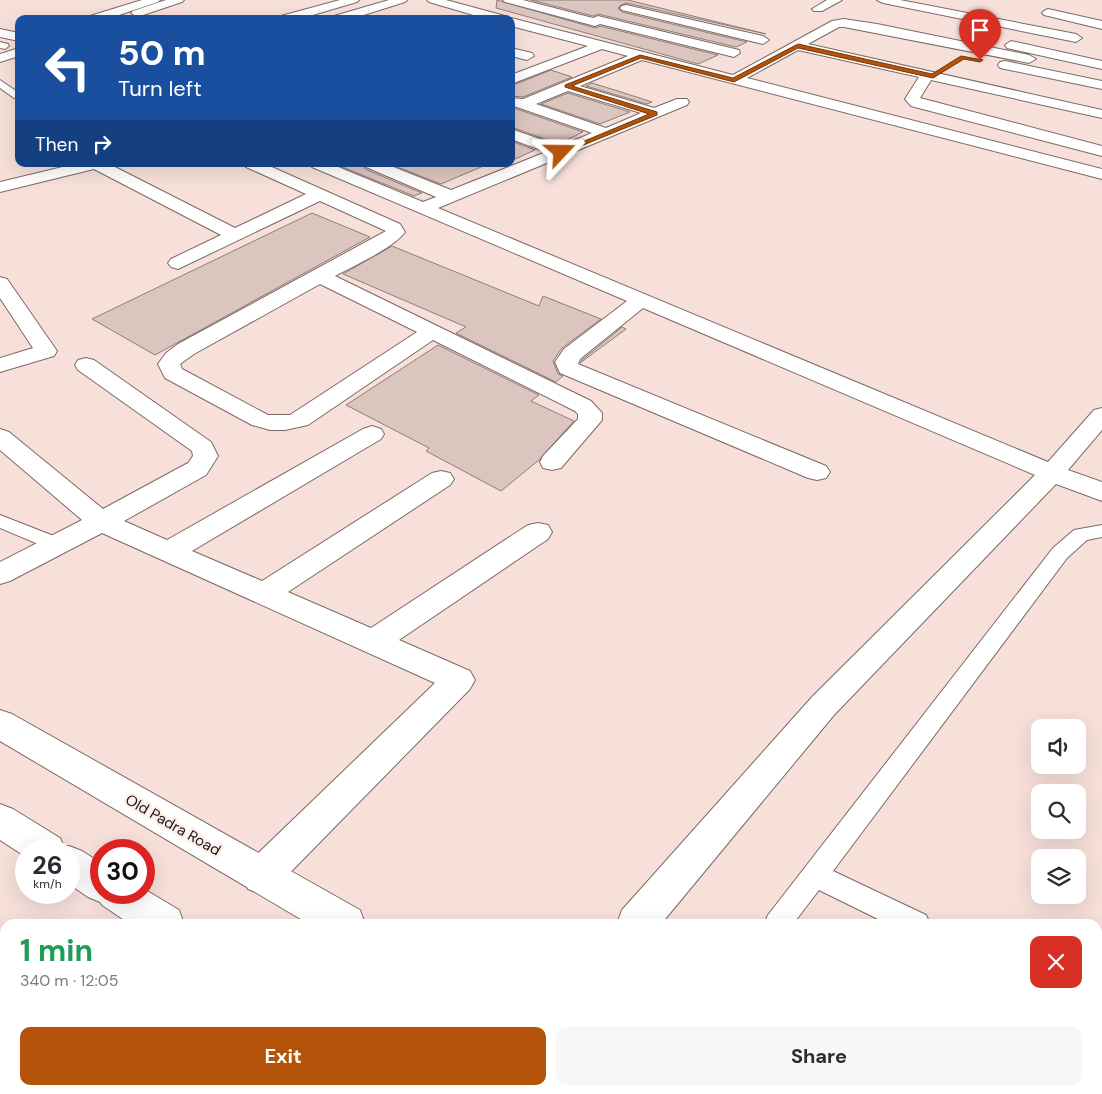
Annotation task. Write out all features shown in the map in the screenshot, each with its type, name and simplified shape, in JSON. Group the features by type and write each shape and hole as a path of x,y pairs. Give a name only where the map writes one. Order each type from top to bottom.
{"street":[{"path":"107,15 154,0"},
{"path":"132,15 178,0"},
{"path":"298,15 351,0 390,14"},
{"path":"351,15 401,0"},
{"path":"509,0 734,53"},
{"path":"563,40 621,8 644,0"},
{"path":"818,9 836,0"},
{"path":"883,0 914,3 1080,39 1058,55"},
{"path":"439,1 463,8 478,15"},
{"path":"897,14 914,3"},
{"path":"443,15 463,8"},
{"path":"621,8 763,40"},
{"path":"1033,11 1102,25"},
{"path":"308,12 317,15"},
{"path":"877,28 890,19 1102,65"},
{"path":"515,23 563,40 640,56 1102,174"},
{"path":"734,80 836,24 844,23 1029,59"},
{"path":"0,33 15,36"},
{"path":"1,49 15,44"},
{"path":"515,78 599,46"},
{"path":"798,46 1102,114"},
{"path":"975,48 963,57 1102,85"},
{"path":"1,49 15,51"},
{"path":"515,52 532,54 515,60"},
{"path":"517,102 572,84 640,56"},
{"path":"948,66 930,76 912,99 916,103 1102,151"},
{"path":"536,70 655,113"},
{"path":"517,102 606,133"},
{"path":"423,208 682,102"},
{"path":"515,135 561,152"},
{"path":"0,187 83,167"},
{"path":"102,167 235,235"},
{"path":"259,167 394,228 396,232 382,242 186,349 169,364 173,373 260,420 287,424 300,420 433,331"},
{"path":"325,167 1052,473 1102,492"},
{"path":"379,167 452,197"},
{"path":"492,167 509,174"},
{"path":"178,263 320,194"},
{"path":"320,276 582,406 590,413 590,420 552,462"},
{"path":"0,283 46,352 0,364"},
{"path":"641,300 572,354 566,362 568,368 817,472"},
{"path":"0,574 101,522 196,469 206,456 202,447 86,365"},
{"path":"640,919 823,706 1052,473 1102,415"},
{"path":"168,552 372,434"},
{"path":"0,437 101,522 459,680 261,876"},
{"path":"264,594 441,479"},
{"path":"374,642 538,532"},
{"name":"Old Padra Road","path":"0,724 337,919"},
{"path":"0,820 30,839"},
{"path":"134,904 157,919"}],"lane":[{"path":"0,83 15,94"},
{"path":"0,521 57,545"},
{"path":"781,919 1060,553 1081,535 1102,531"},
{"path":"815,874 907,919"}],"building":[{"path":"497,0 595,28 600,26 718,55 698,64 496,8"},
{"path":"531,0 628,0 766,34 626,3 618,8 622,12 747,42 736,47 598,14 593,16"},
{"path":"551,70 572,77 523,97 515,96 515,84"},
{"path":"592,83 652,102 647,104 586,86"},
{"path":"568,93 630,112 600,124 541,104"},
{"path":"515,108 583,132 559,144 515,128"},
{"path":"515,142 535,150 515,159"},
{"path":"342,167 364,167 422,193 414,196"},
{"path":"398,167 481,167 441,184"},
{"path":"312,213 370,237 155,355 92,319"},
{"path":"392,246 539,306 543,296 601,319 562,348 553,361 558,374 563,376 556,382 456,333 466,327 343,274"},
{"path":"622,327 626,329 580,363 582,360"},
{"path":"438,345 539,395 531,401 574,421 539,460 501,491 426,451 429,448 346,405"}],"route":[{"path":"561,152 655,113 567,86 640,56 734,80 798,46 933,76 963,57 980,60"}]}
